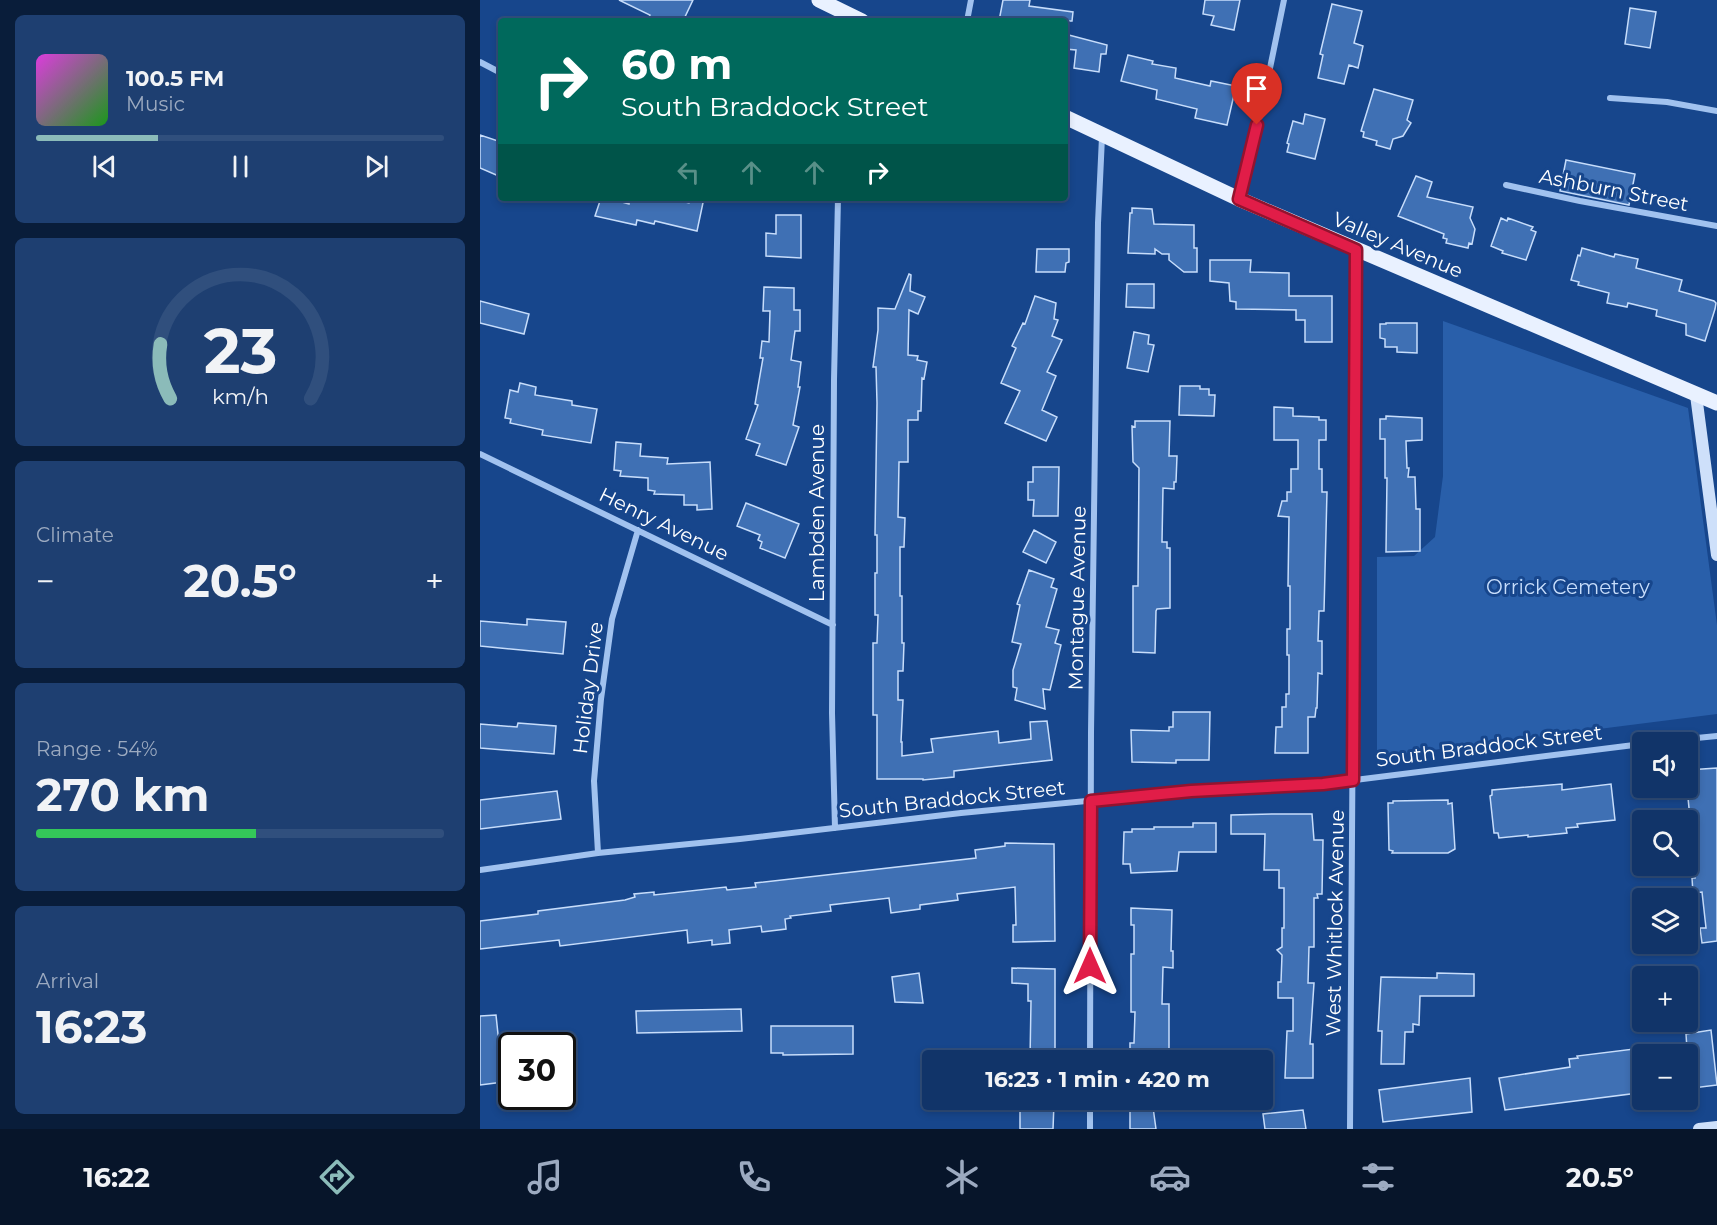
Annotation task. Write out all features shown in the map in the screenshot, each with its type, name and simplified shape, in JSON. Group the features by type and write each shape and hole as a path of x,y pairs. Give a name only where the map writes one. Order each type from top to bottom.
{"main road":[{"path":"819,0 853,18"},
{"name":"Valley Avenue","path":"1068,118 1239,199 1717,403"}],"street":[{"path":"968,18 971,0"},
{"path":"1239,199 1263,102 1284,0"},
{"path":"480,62 498,71"},
{"path":"1610,98 1667,102 1717,111"},
{"name":"Montague Avenue","path":"1090,1050 1098,223 1102,135"},
{"name":"Ashburn Street","path":"1506,185 1717,226"},
{"name":"Lambden Avenue","path":"835,828 832,713 838,201"},
{"name":"West Whitlock Avenue","path":"1350,1129 1356,250"},
{"path":"1696,395 1717,555"},
{"name":"Henry Avenue","path":"480,454 833,625"},
{"name":"Holiday Drive","path":"598,853 594,781 601,699 612,619 638,530"},
{"path":"1698,738 1717,736"},
{"name":"South Braddock Street","path":"480,870 598,853 1091,801 1191,791 1323,784 1632,745"},
{"path":"1090,1110 1090,1129"},
{"path":"1699,1129 1717,1126"}],"green space":[{"name":"Orrick Cemetery","path":"1443,321 1688,408 1717,625 1717,714 1377,757 1377,557 1414,556 1435,537 1443,476"}],"building":[{"path":"619,0 693,0 684,18 648,18 650,15"},
{"path":"1003,0 1030,0 1029,6 1073,12 1072,21 1068,21 1068,18 1000,18"},
{"path":"1205,0 1240,0 1234,30 1211,25 1214,16 1203,14"},
{"path":"1332,4 1362,11 1354,43 1363,46 1358,68 1349,65 1344,84 1318,78 1323,55 1320,54"},
{"path":"1630,8 1656,12 1650,48 1625,44"},
{"path":"1068,35 1107,45 1106,54 1101,54 1099,72 1074,68 1076,50 1068,49"},
{"path":"1128,55 1153,61 1152,64 1176,68 1175,78 1210,86 1211,81 1236,86 1227,125 1195,118 1197,109 1156,99 1157,90 1121,81"},
{"path":"1374,89 1413,100 1407,120 1411,123 1403,136 1393,139 1390,149 1376,145 1377,141 1363,137 1364,132 1361,131"},
{"path":"1305,114 1325,119 1315,159 1287,152 1293,121 1303,124"},
{"path":"480,135 498,141 498,176 480,168"},
{"path":"1566,160 1635,174 1629,205 1560,191"},
{"path":"1416,176 1432,182 1427,197 1473,207 1470,218 1475,229 1472,244 1469,243 1468,248 1446,243 1447,239 1443,238 1444,234 1398,216"},
{"path":"600,201 618,201 629,204 630,201 689,203 690,201 703,201 697,231 655,221 654,224 637,220 636,225 595,216"},
{"path":"1132,208 1152,209 1154,224 1194,225 1197,272 1184,272 1169,260 1169,254 1162,254 1155,249 1155,254 1128,253"},
{"path":"776,215 801,215 801,258 766,256 766,233 776,234"},
{"path":"1501,218 1507,221 1508,218 1533,227 1531,230 1536,232 1526,260 1502,253 1503,251 1491,246"},
{"path":"1582,248 1614,257 1615,254 1638,259 1636,268 1682,280 1679,291 1714,301 1715,309 1705,341 1686,335 1686,324 1656,316 1657,310 1628,303 1627,307 1607,303 1609,293 1578,285 1579,282 1571,280"},
{"path":"1037,249 1069,249 1069,262 1066,263 1065,272 1036,272"},
{"path":"1210,260 1251,260 1250,272 1289,273 1289,296 1332,296 1332,342 1305,342 1305,320 1296,320 1296,310 1236,309 1236,302 1230,301 1229,283 1210,281"},
{"path":"909,274 911,275 910,291 925,297 918,314 909,310 908,355 918,356 917,360 927,362 924,379 922,378 921,411 918,411 918,420 908,420 908,462 899,462 898,517 905,518 904,547 900,547 903,671 898,671 898,700 903,700 902,756 933,752 931,739 998,731 999,743 1031,739 1030,722 1047,721 1052,760 954,771 954,777 923,780 877,779 877,715 873,715 873,643 877,643 878,615 875,615 877,403 876,367 873,367 878,330 878,308 895,309"},
{"path":"1127,284 1154,284 1154,308 1126,307"},
{"path":"764,287 794,288 794,310 800,310 800,331 795,331 791,360 801,362 798,387 800,387 793,425 799,427 786,465 756,455 760,444 746,439 758,405 755,404 763,358 760,358 762,341 769,342 770,311 763,311"},
{"path":"1035,296 1056,303 1054,319 1058,320 1052,336 1062,340 1047,372 1056,376 1042,410 1057,417 1046,441 1005,423 1020,391 1001,383 1016,348 1012,346 1023,323 1025,324"},
{"path":"480,301 529,314 524,334 480,323"},
{"path":"1417,323 1417,353 1397,352 1397,347 1385,347 1385,339 1380,338 1380,324"},
{"path":"1134,332 1149,335 1148,344 1154,345 1148,372 1127,368"},
{"path":"520,383 536,387 535,395 572,401 572,405 597,409 591,443 542,435 543,430 510,423 511,419 505,418 510,390 518,392"},
{"path":"1180,386 1200,386 1200,389 1209,389 1209,395 1215,395 1214,416 1179,415"},
{"path":"1274,407 1293,408 1293,416 1319,417 1319,420 1326,420 1326,440 1319,440 1322,492 1327,492 1324,611 1319,611 1318,641 1322,641 1322,674 1318,673 1315,717 1308,717 1308,753 1275,753 1276,727 1282,727 1282,707 1286,707 1286,694 1289,694 1287,629 1290,629 1289,517 1278,516 1282,501 1287,501 1287,492 1291,492 1291,469 1298,469 1298,440 1274,440"},
{"path":"1386,416 1422,418 1422,440 1406,441 1408,477 1415,477 1416,509 1420,509 1420,551 1386,552 1387,478 1385,478 1385,439 1380,439 1380,419 1386,419"},
{"path":"1135,421 1170,421 1169,456 1177,456 1174,489 1163,488 1162,542 1167,542 1167,548 1170,548 1170,608 1156,611 1155,653 1133,652 1133,586 1138,586 1139,468 1133,462 1132,426 1135,427"},
{"path":"616,442 641,444 640,456 668,458 667,464 710,462 712,509 697,510 697,505 684,505 684,495 654,494 655,491 648,490 648,478 620,476 621,471 614,470"},
{"path":"1033,467 1059,467 1058,516 1033,516 1034,500 1028,500 1028,482 1033,482"},
{"path":"746,503 799,524 785,558 760,548 762,542 758,540 760,535 737,526"},
{"path":"1034,530 1056,542 1046,563 1023,552"},
{"path":"1029,570 1054,579 1051,587 1057,589 1046,627 1059,630 1055,643 1061,645 1050,690 1043,689 1045,709 1015,700 1017,688 1013,687 1013,670 1021,644 1012,642 1020,605 1017,604"},
{"path":"527,619 566,622 563,654 480,646 480,621 527,625"},
{"path":"1173,712 1210,712 1209,760 1176,760 1176,763 1132,762 1131,730 1169,731 1169,727 1173,727"},
{"path":"518,723 556,726 554,754 480,748 480,724 517,727"},
{"path":"1717,768 1717,941 1702,943 1700,928 1706,928 1702,892 1698,892 1698,888 1693,888 1692,878 1698,876 1698,810 1689,810 1688,798 1698,798 1698,769"},
{"path":"1562,784 1562,790 1611,784 1615,820 1577,824 1578,827 1566,828 1567,833 1499,838 1498,833 1494,833 1490,796 1492,790"},
{"path":"557,791 561,819 480,829 480,800"},
{"path":"1448,800 1448,804 1452,803 1455,849 1448,853 1392,853 1393,851 1389,850 1388,803"},
{"path":"1312,814 1314,840 1323,840 1322,894 1317,894 1318,898 1314,898 1314,947 1309,947 1308,983 1314,983 1310,1044 1313,1044 1313,1078 1285,1078 1287,1031 1293,1031 1293,998 1278,998 1282,955 1277,950 1282,947 1282,928 1284,928 1284,888 1279,888 1279,870 1264,870 1265,834 1231,834 1231,815"},
{"path":"1193,823 1216,823 1216,852 1179,852 1177,871 1131,873 1130,864 1123,864 1124,832 1132,832 1132,829 1154,829 1154,827 1193,827"},
{"path":"1005,843 1054,844 1055,941 1013,942 1013,925 1016,925 1015,887 957,894 958,900 920,905 920,909 891,913 889,898 830,905 831,911 790,916 791,918 785,919 786,929 762,932 761,926 729,930 730,943 712,945 712,940 688,943 687,930 560,946 559,940 480,949 480,921 625,900 635,897 634,894 654,892 654,895 726,887 727,890 756,887 755,883 976,858 975,850 1005,846"},
{"path":"1131,908 1172,910 1173,968 1163,967 1162,1004 1169,1004 1169,1050 1130,1050 1130,1043 1134,1043 1135,1012 1131,1012 1131,954 1134,954 1134,925 1131,925"},
{"path":"1012,968 1055,969 1055,1050 1030,1050 1031,1001 1028,1001 1028,984 1012,983"},
{"path":"919,973 923,1003 895,1002 892,977"},
{"path":"1437,973 1474,974 1474,996 1420,996 1419,1025 1413,1024 1413,1032 1405,1032 1404,1064 1381,1064 1382,1031 1378,1031 1381,977 1437,978"},
{"path":"741,1009 742,1031 637,1033 636,1011"},
{"path":"496,1015 498,1083 480,1085 480,1016"},
{"path":"771,1026 853,1026 853,1054 783,1055 783,1053 771,1053"},
{"path":"1711,1030 1717,1085 1698,1087 1698,1044 1687,1044 1686,1034"},
{"path":"1632,1049 1632,1094 1505,1110 1499,1078 1570,1067 1569,1059 1578,1058 1577,1056"},
{"path":"1470,1078 1472,1112 1383,1122 1379,1090"},
{"path":"1020,1110 1054,1110 1053,1129 1020,1129"},
{"path":"1130,1110 1153,1110 1156,1129 1130,1129"},
{"path":"1303,1110 1306,1129 1265,1129 1263,1114"}],"route":[{"path":"1090,966 1091,801 1191,791 1323,784 1353,780 1356,250 1239,199 1257,125"}]}
